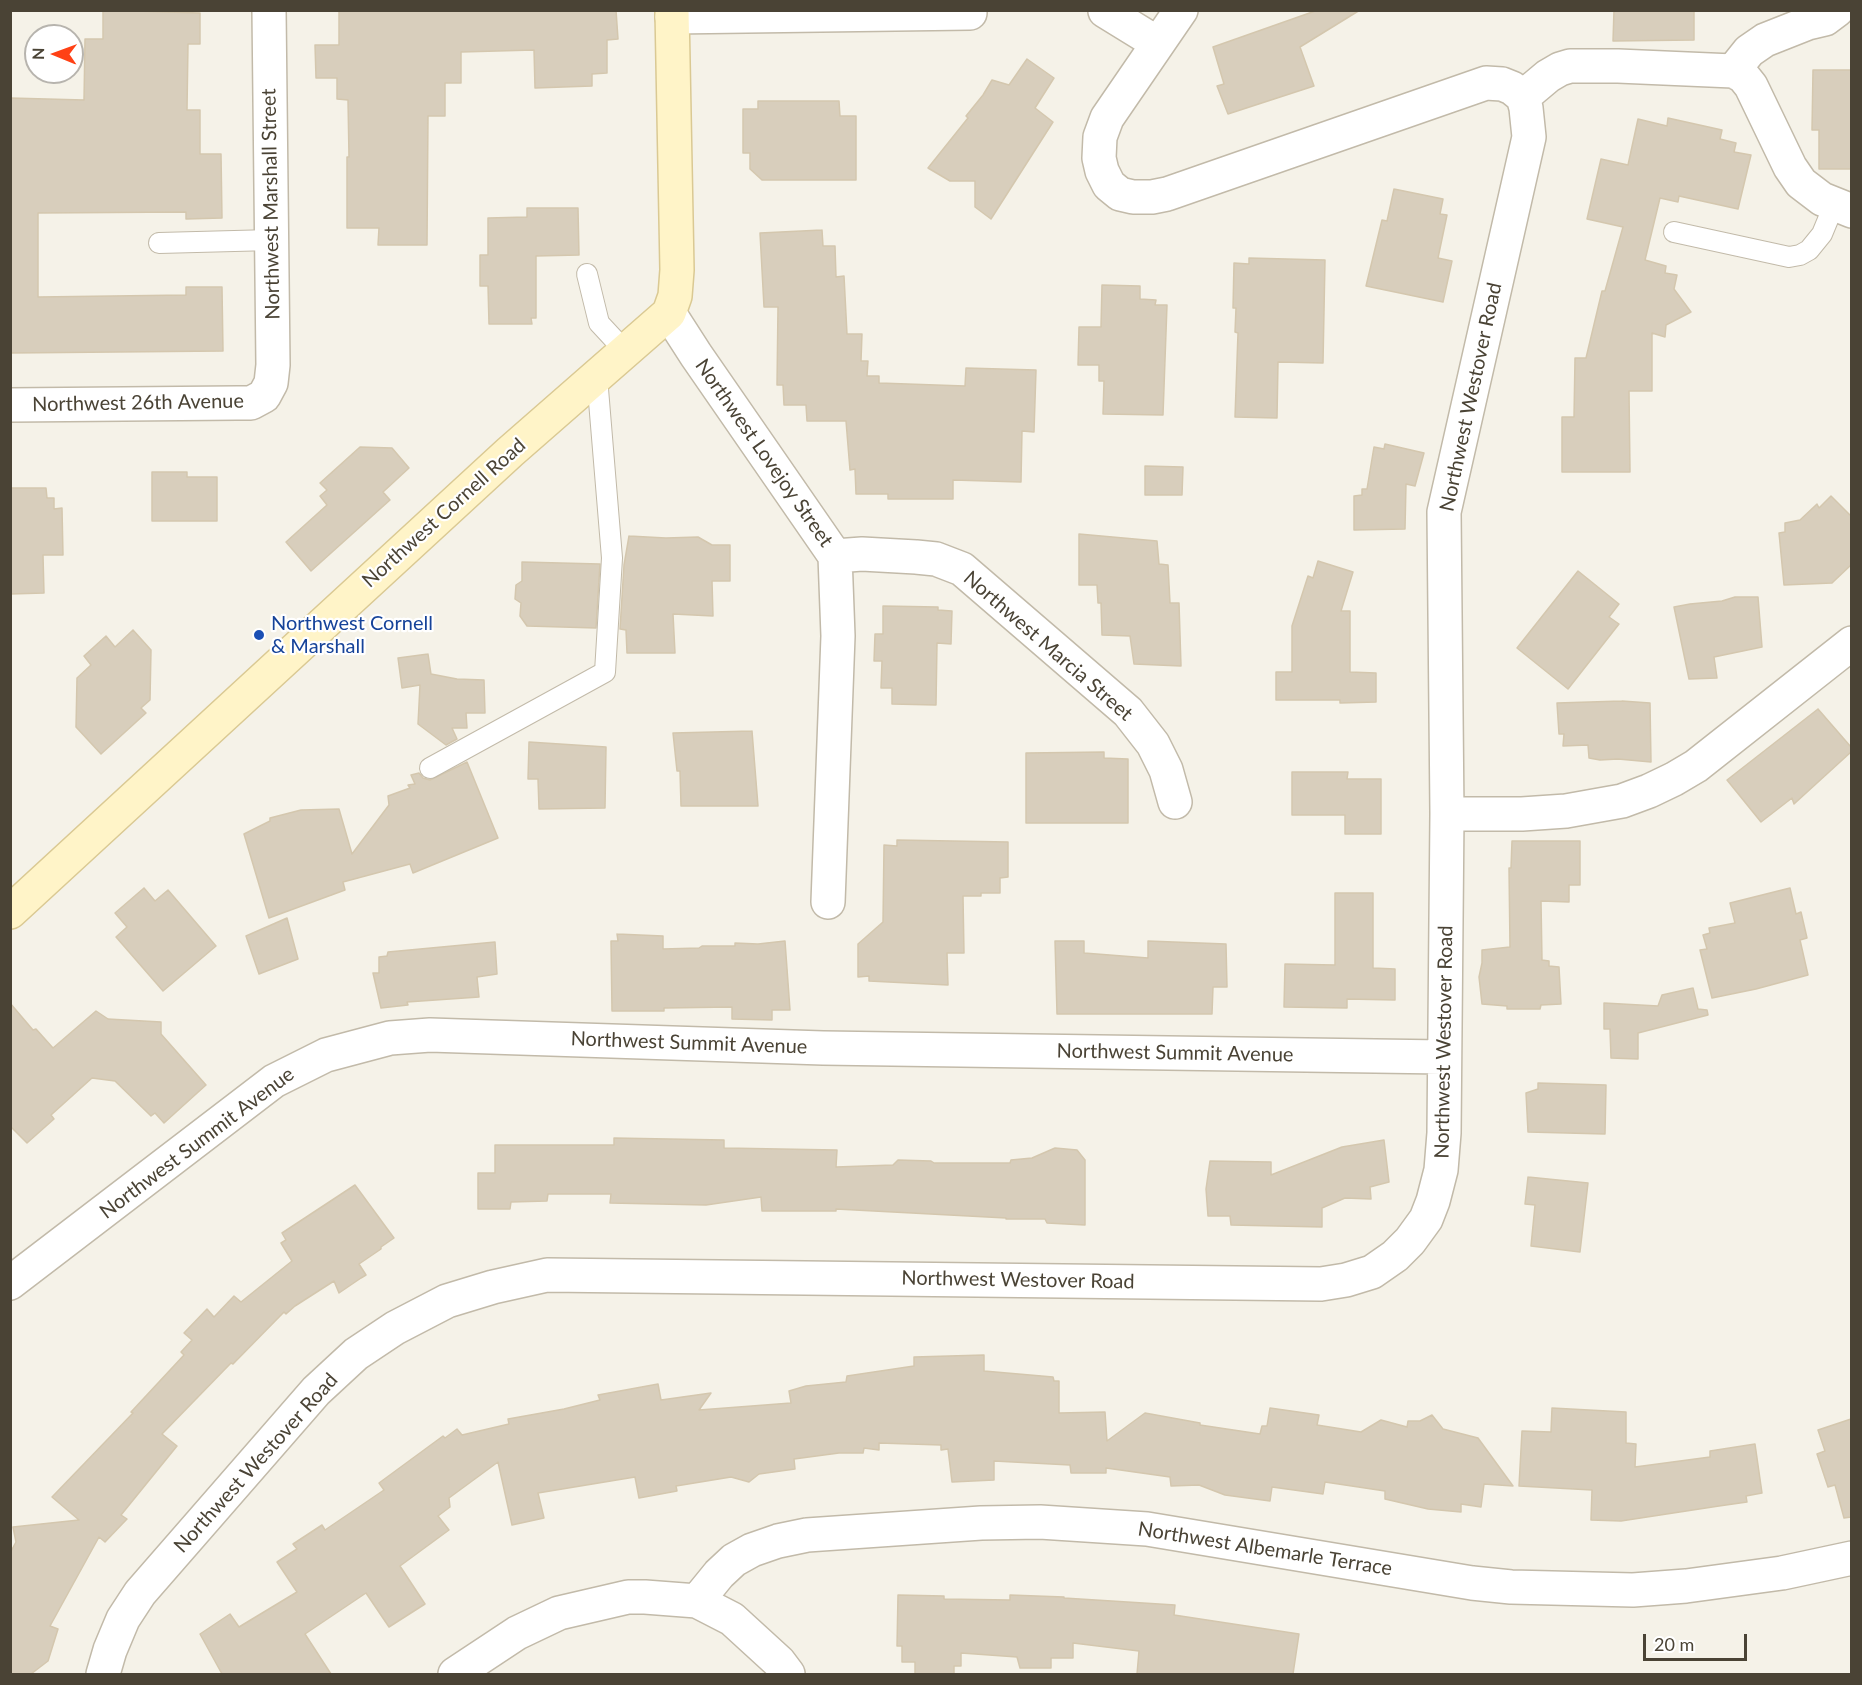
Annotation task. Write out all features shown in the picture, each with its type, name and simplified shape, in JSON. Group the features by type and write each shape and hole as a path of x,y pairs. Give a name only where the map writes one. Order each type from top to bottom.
{"main road":[{"path":"669,313 675,296 677,270 672,14"},
{"name":"Northwest Cornell Road","path":"10,912 501,460 669,313"}],"street":[{"name":"Northwest Marshall Street","path":"264,396 271,383 273,365 269,10"},
{"path":"1181,10 1107,118 1100,137 1099,158 1102,171 1109,185 1120,194 1133,197 1167,194 1486,83 1502,84 1512,88 1523,98 1548,76 1560,69 1570,66 1618,66 1733,71 1743,76 1751,86 1790,167 1801,183 1809,191 1843,208"},
{"path":"1733,71 1749,51 1765,40 1808,23 1825,19 1837,10"},
{"path":"1105,11 1157,43"},
{"path":"672,14 970,12"},
{"name":"Northwest Westover Road","path":"103,1674 123,1619 140,1593 316,1391 356,1354 395,1328 447,1301 493,1287 547,1275 1321,1284 1346,1280 1372,1272 1395,1256 1410,1241 1426,1218 1433,1201 1442,1170 1444,1133 1447,814 1444,512 1529,137 1527,108 1523,98"},
{"name":"Northwest Lovejoy Street","path":"669,313 836,556 837,636 828,902"},
{"name":"Northwest 26th Avenue","path":"10,405 251,403 264,396"},
{"name":"Northwest Marcia Street","path":"836,556 862,554 936,559 962,570 1128,712 1153,744 1166,770 1175,802"},
{"path":"1447,814 1522,814 1566,811 1622,801 1649,791 1696,766 1851,644"},
{"name":"Northwest Summit Avenue","path":"10,1283 274,1081 326,1055 390,1038 430,1035 824,1048 1444,1057"},
{"name":"Northwest Albemarle Terrace","path":"698,1601 718,1574 734,1560 752,1550 778,1541 807,1535 981,1522 1040,1522 1148,1529 1472,1583 1511,1587 1633,1590 1686,1586 1782,1573 1851,1558"},
{"path":"455,1674 517,1633 559,1614 628,1597 698,1601 732,1619 779,1662 788,1674"}],"lane":[{"path":"1674,232 1789,257 1809,250 1843,208"},
{"path":"159,243 272,240"},
{"path":"587,274 599,323 625,351"},
{"path":"430,768 605,672 612,558 597,377"}],"building":[{"path":"103,10 200,13 200,44 188,44 187,110 200,110 200,154 221,154 222,218 186,219 186,212 38,213 38,297 186,295 186,287 222,287 223,351 10,353 10,98 84,100 85,39 103,39"},
{"path":"339,10 616,10 618,39 607,40 607,73 592,74 592,86 535,88 534,50 461,52 461,83 445,83 445,116 428,116 427,245 378,245 379,228 347,228 348,100 337,99 337,78 316,78 315,45 339,45"},
{"path":"1318,10 1360,10 1300,47 1314,86 1228,114 1217,86 1224,84 1213,47"},
{"path":"1614,10 1694,10 1694,40 1613,41"},
{"path":"1027,59 1054,78 1035,108 1053,122 991,219 975,207 975,181 950,181 928,168 968,118 966,116 992,80 1009,85"},
{"path":"1813,70 1851,70 1851,169 1819,169 1819,130 1812,130"},
{"path":"758,101 839,101 840,116 856,116 856,180 762,180 750,169 750,153 743,153 743,109 758,109"},
{"path":"1668,118 1722,130 1720,139 1736,143 1734,152 1751,155 1738,209 1679,196 1678,202 1660,198 1645,260 1666,266 1665,273 1677,275 1674,289 1691,312 1666,325 1665,337 1652,333 1652,391 1629,391 1630,472 1562,472 1562,417 1574,417 1575,358 1586,358 1602,291 1605,291 1623,227 1587,219 1601,159 1628,165 1638,119 1667,126"},
{"path":"1394,189 1443,199 1440,214 1447,215 1438,258 1452,261 1443,302 1366,286 1382,220 1387,221"},
{"path":"527,208 578,208 579,255 536,256 536,318 531,318 532,324 489,324 488,286 480,286 480,255 488,255 488,218 527,217"},
{"path":"822,230 823,246 835,246 836,277 844,276 847,334 862,334 861,361 868,361 867,376 879,376 879,383 965,386 966,368 1036,370 1034,432 1022,431 1021,482 953,480 953,499 888,499 888,494 856,494 855,469 850,470 846,421 807,421 806,405 784,405 783,385 777,385 778,307 764,307 760,233"},
{"path":"1249,258 1325,260 1323,363 1278,362 1277,418 1235,417 1238,333 1235,332 1236,308 1233,308 1234,263 1249,264"},
{"path":"1102,285 1140,286 1140,299 1156,300 1155,305 1167,305 1163,415 1103,414 1104,381 1099,381 1099,365 1078,365 1079,327 1101,327"},
{"path":"1385,444 1424,453 1415,486 1406,484 1405,529 1354,530 1354,496 1362,495 1362,489 1367,489 1374,447 1384,449"},
{"path":"360,447 392,448 409,468 383,492 390,500 311,571 286,542 327,505 320,496 327,490 320,483"},
{"path":"1145,466 1183,467 1182,495 1145,495"},
{"path":"152,472 187,472 187,477 217,477 217,521 152,521"},
{"path":"10,488 46,488 47,498 54,498 54,509 62,508 63,555 43,555 44,593 10,594"},
{"path":"1831,496 1851,516 1851,565 1832,583 1784,585 1779,533 1785,532 1785,523 1800,520 1817,504 1819,508"},
{"path":"1079,534 1157,541 1159,564 1168,565 1170,603 1179,603 1181,666 1134,664 1130,636 1102,635 1101,603 1098,603 1097,585 1079,585"},
{"path":"629,536 698,537 712,545 730,545 730,581 712,581 713,616 673,614 675,653 627,653 626,630 620,629 624,565"},
{"path":"1318,561 1353,572 1341,611 1350,611 1350,672 1376,673 1376,702 1276,700 1276,672 1292,672 1292,626 1308,576 1313,578"},
{"path":"522,562 600,564 596,628 527,626 520,616 521,603 515,599 516,585 522,581"},
{"path":"1578,571 1619,604 1609,617 1619,624 1568,689 1517,648"},
{"path":"1735,597 1758,597 1762,647 1714,657 1717,678 1689,679 1674,607 1722,601"},
{"path":"883,606 938,607 938,610 952,611 951,644 937,643 936,705 892,704 892,688 881,688 882,661 874,661 875,634 883,634"},
{"path":"133,630 151,650 150,700 141,708 146,713 101,754 76,727 77,678 91,665 84,656 106,636 115,647"},
{"path":"428,654 431,674 457,679 484,680 485,713 466,713 467,728 452,728 457,739 446,745 418,724 420,685 402,688 398,658"},
{"path":"1622,701 1650,703 1651,762 1589,758 1588,745 1563,746 1564,734 1559,734 1557,703"},
{"path":"1818,709 1851,747 1851,752 1794,804 1792,798 1761,822 1727,780"},
{"path":"752,731 758,806 681,806 680,771 677,771 673,733"},
{"path":"529,742 606,747 605,808 539,809 538,779 528,779"},
{"path":"1104,752 1104,758 1128,759 1128,823 1026,823 1026,753"},
{"path":"467,762 498,838 413,873 410,864 343,882 345,890 269,918 244,834 270,821 270,818 301,810 339,809 352,854 389,805 388,796 410,788 408,785 415,784 411,775 419,773 423,778 430,780"},
{"path":"1292,772 1348,772 1347,779 1381,779 1381,834 1345,834 1345,815 1292,815"},
{"path":"897,840 1008,842 1008,877 1000,878 1000,893 963,896 964,953 947,953 948,985 869,981 869,976 858,977 858,944 883,922 884,845 897,846"},
{"path":"1512,841 1580,841 1580,885 1569,885 1569,902 1541,901 1542,960 1549,961 1549,966 1559,967 1561,1004 1541,1005 1540,1009 1507,1009 1507,1006 1482,1004 1479,977 1482,950 1510,947 1509,868 1511,868"},
{"path":"144,888 155,901 168,890 216,946 163,991 116,937 127,927 115,913"},
{"path":"1790,888 1796,914 1801,912 1807,938 1800,940 1808,975 1712,998 1700,950 1707,949 1703,935 1710,933 1709,928 1735,923 1730,903"},
{"path":"1335,893 1373,893 1373,968 1395,969 1395,1000 1347,999 1347,1008 1284,1007 1285,964 1335,965"},
{"path":"287,918 298,959 259,974 246,936"},
{"path":"617,934 663,936 663,949 785,941 790,1010 772,1010 772,1020 732,1019 732,1007 612,1011 611,941 618,941"},
{"path":"1055,941 1084,941 1084,953 1148,958 1148,941 1226,944 1227,987 1213,987 1212,1014 1057,1014"},
{"path":"495,942 497,974 477,977 479,997 407,1002 408,1005 381,1008 373,973 379,973 379,957 387,956 388,952"},
{"path":"1693,988 1698,1009 1707,1010 1708,1015 1638,1033 1638,1059 1611,1058 1610,1029 1604,1029 1604,1003 1658,1006 1662,995"},
{"path":"10,1003 33,1030 36,1029 53,1048 96,1011 108,1019 161,1022 161,1034 206,1085 164,1123 155,1113 151,1116 115,1081 92,1078 51,1115 54,1119 27,1143 10,1126"},
{"path":"1538,1083 1606,1085 1605,1134 1528,1132 1526,1093 1538,1089"},
{"path":"614,1138 724,1140 724,1148 837,1150 836,1167 893,1165 898,1160 934,1163 1010,1163 1011,1160 1032,1158 1055,1148 1077,1150 1085,1160 1085,1225 1047,1223 1045,1219 1006,1219 836,1209 836,1211 762,1211 761,1197 706,1205 610,1203 611,1194 548,1194 547,1201 511,1202 510,1209 478,1209 478,1173 495,1173 495,1145 614,1145"},
{"path":"1384,1140 1389,1182 1370,1187 1371,1199 1345,1198 1322,1208 1322,1227 1231,1225 1230,1216 1208,1216 1206,1189 1210,1161 1271,1162 1271,1175 1342,1147"},
{"path":"1528,1177 1588,1183 1580,1252 1531,1246 1535,1205 1525,1204"},
{"path":"355,1185 394,1238 359,1264 366,1275 339,1293 334,1281 286,1314 284,1312 162,1434 177,1446 121,1515 127,1519 105,1542 99,1537 50,1626 58,1629 48,1661 31,1674 10,1674 10,1553 16,1542 13,1527 79,1520 52,1497 133,1413 131,1412 184,1355 181,1352 192,1340 184,1333 207,1309 214,1317 234,1296 241,1302 292,1261 281,1243 286,1240 282,1233"},
{"path":"984,1355 984,1371 1053,1377 1054,1381 1059,1381 1059,1413 1105,1412 1107,1441 1145,1413 1200,1423 1200,1425 1260,1434 1262,1426 1267,1426 1270,1408 1319,1415 1317,1425 1361,1432 1381,1420 1407,1427 1408,1421 1420,1421 1432,1415 1443,1429 1478,1438 1513,1486 1484,1484 1481,1507 1461,1504 1461,1512 1428,1509 1385,1499 1385,1491 1325,1482 1323,1494 1272,1487 1270,1501 1225,1495 1199,1485 1171,1486 1170,1477 1106,1468 1106,1473 1071,1473 1070,1465 994,1461 994,1480 952,1482 948,1449 941,1450 941,1445 879,1443 879,1450 864,1448 863,1453 839,1453 794,1459 795,1469 759,1474 749,1482 731,1477 676,1486 677,1491 639,1498 635,1477 538,1493 544,1518 512,1525 498,1462 449,1498 450,1507 438,1516 449,1530 400,1566 425,1604 389,1627 366,1593 305,1634 331,1674 222,1674 200,1634 230,1614 239,1627 297,1592 277,1562 297,1549 293,1544 322,1525 325,1530 384,1490 379,1483 443,1436 445,1438 457,1429 462,1435 509,1424 508,1419 600,1400 598,1395 658,1384 661,1400 711,1393 699,1410 791,1403 789,1391 806,1386 846,1382 847,1376 914,1366 914,1357"},
{"path":"1552,1408 1626,1412 1626,1443 1636,1444 1635,1467 1710,1457 1710,1451 1755,1444 1762,1493 1746,1496 1747,1502 1621,1521 1591,1520 1592,1490 1519,1486 1522,1431 1551,1432"},
{"path":"1851,1419 1851,1517 1844,1518 1835,1485 1828,1487 1817,1454 1825,1451 1818,1430"},
{"path":"898,1595 944,1596 944,1599 1010,1600 1010,1595 1175,1605 1174,1615 1299,1634 1293,1674 1137,1674 1139,1651 1073,1643 1073,1658 1051,1658 1051,1668 1020,1668 1017,1657 961,1653 961,1666 954,1666 954,1674 915,1674 915,1662 902,1662 902,1646 897,1646"}],"place":[{"name":"Northwest Cornell & Marshall","path":"259,635"}]}
